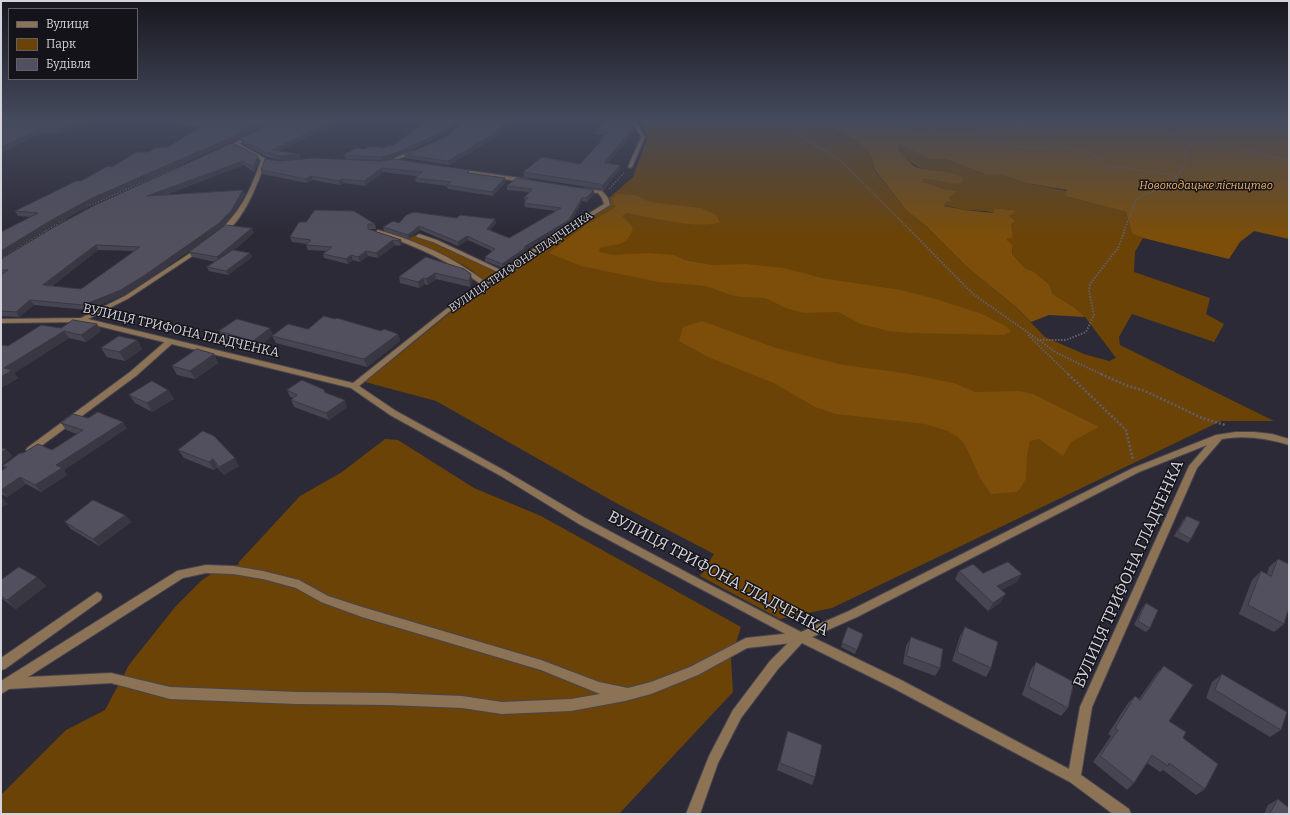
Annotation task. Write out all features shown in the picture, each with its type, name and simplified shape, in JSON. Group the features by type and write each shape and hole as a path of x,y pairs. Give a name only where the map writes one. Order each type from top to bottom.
{"street":[{"path":"213,238 223,231 236,217 247,200 267,160 265,159"},
{"path":"630,167 633,159"},
{"path":"381,162 395,160 402,161"},
{"path":"455,169 530,181"},
{"path":"576,188 600,192"},
{"name":"ВУЛИЦЯ ТРИФОНА ГЛАДЧЕНКА","path":"354,386 447,311 484,284 504,273 544,244 607,205 605,198 600,192"},
{"path":"372,231 404,240 428,249 448,260 484,284"},
{"path":"419,236 435,241 504,273"},
{"path":"82,320 127,297 203,246"},
{"name":"ВУЛИЦЯ ТРИФОНА ГЛАДЧЕНКА","path":"1,321 82,320 354,386 393,413 504,474 582,521 695,582 801,637 897,684 1074,778 1124,814"},
{"path":"26,454 133,374 170,342"},
{"path":"4,686 111,678 170,693 462,702 502,708 571,705 651,688 694,671 746,643 801,637 853,614 1136,470 1218,437 1242,433 1289,442"},
{"name":"ВУЛИЦЯ ТРИФОНА ГЛАДЧЕНКА","path":"1074,778 1086,707 1194,466 1218,437"},
{"path":"4,686 84,636 138,599 181,574 206,569 233,570 263,575 299,584 325,599 362,612 541,665 599,688 628,694"},
{"path":"1,665 97,597"},
{"path":"693,814 713,760 737,714 774,665 801,637"}],"path":[{"path":"838,159 973,294 1037,340 1057,353 1084,367 1128,386 1145,391 1202,418 1226,426"},
{"path":"1037,340 1066,340 1086,332 1094,315 1089,292 1090,284 1118,248 1136,200 1145,194 1183,184 1176,177 1154,172 1110,166 1099,159"},
{"path":"1176,177 1185,165 1185,159"},
{"path":"79,211 111,195 188,163"},
{"path":"600,192 606,192 630,167"},
{"path":"1,259 68,217"},
{"path":"1024,331 1126,430 1136,470"}],"green space":[{"path":"640,159 872,159 875,171 906,210 926,226 968,268 1016,307 1045,337 1084,354 1109,361 1116,358 1085,317 1074,307 1053,294 1049,284 1033,271 1025,268 1012,254 1013,249 1007,240 1008,238 1013,238 1009,216 1013,210 994,208 994,213 964,210 943,205 946,202 951,201 949,198 956,191 944,189 924,182 923,178 946,172 924,169 907,159 945,159 985,174 1000,174 1026,183 1067,191 1065,196 1126,212 1132,234 1143,238 1135,252 1134,272 1210,298 1206,314 1224,324 1214,342 1132,314 1119,337 1120,345 1274,421 1221,421 832,608 780,619 700,576 714,554 616,503 436,401 365,382 451,312 610,205 609,198 633,177"},
{"name":"Новокодацьке лісництво","path":"872,159 906,159 914,166 919,168 953,173 963,178 963,182 957,184 923,178 924,182 944,189 957,191 949,198 952,201 946,202 944,206 994,213 994,208 1013,210 1015,212 1009,216 1015,221 1011,224 1013,238 1008,238 1007,240 1013,246 1012,254 1025,268 1033,271 1049,284 1053,294 1074,307 1085,317 1049,315 1031,322 1016,307 968,268 926,226 906,210 875,170"},
{"name":"Новокодацьке лісництво","path":"945,159 1289,159 1289,239 1254,231 1240,242 1229,259 1132,234 1126,212 1065,196 1067,190 1026,183 1000,174 985,174"},
{"path":"617,194 635,195 650,202 701,208 716,215 720,222 700,225 687,224 627,213 622,216 633,229 627,240 620,244 600,248 599,252 613,255 648,253 674,255 684,260 712,265 746,264 784,268 822,278 900,290 936,299 982,314 1007,327 1011,332 1004,335 909,333 889,331 861,324 838,312 803,313 786,308 765,298 740,297 706,286 658,282 581,266 549,253 586,225 616,207 612,199"},
{"path":"416,235 435,242 497,272 484,281 477,274 458,262 408,239"},
{"path":"702,321 776,348 843,365 897,372 954,383 975,392 1020,391 1033,394 1099,427 1071,442 1063,456 1039,439 1030,441 1027,455 1026,479 1020,489 1016,492 991,494 980,478 965,445 958,437 948,431 925,424 836,414 815,407 774,383 708,357 679,341 683,327"},
{"path":"385,439 398,440 474,488 541,516 741,627 731,659 733,692 619,814 1,814 1,795 66,730 105,710 129,665 175,607 202,580 225,565 238,565 239,562 300,496 342,472"}],"building":[{"path":"125,159 181,159 90,199 48,222 1,251 1,232 38,213 15,211 76,181 81,181 108,166 112,167"},
{"path":"197,159 257,159 253,167 243,161 147,196 243,190 231,211 218,224 121,290 83,305 30,300 16,312 1,311 1,275 8,270 1,270 1,259 54,227 95,205","holes":["96,245 140,247 81,289 43,285"]},
{"path":"265,159 279,161 337,159 380,161 394,159 470,170 467,173 505,178 492,192 447,185 451,182 415,178 422,172 382,168 364,181 342,179 339,181 311,176 306,179 261,170"},
{"path":"434,159 451,159 448,161"},
{"path":"539,159 553,159 580,164 585,159 607,159 604,163 620,165 602,186 600,184 523,172"},
{"path":"517,178 594,190 586,198 582,198 569,220 524,247 527,247 502,264 485,257 495,249 467,236 458,242 419,226 408,235 383,227 393,221 399,223 406,215 414,212 457,218 460,215 495,219 487,229 509,238 561,208 524,203 528,198 524,198 532,189 507,186"},
{"path":"315,210 354,211 375,224 368,224 368,229 401,240 393,240 376,253 366,251 358,257 351,255 346,259 323,254 332,247 306,245 311,240 290,237 299,222 306,222"},
{"path":"226,225 252,228 217,257 189,252"},
{"path":"233,250 250,253 226,271 207,267"},
{"path":"426,257 464,269 471,274 469,281 435,273 418,282 399,277"},
{"path":"324,316 335,319 337,318 381,331 384,329 398,334 364,359 272,336 288,324 308,329"},
{"path":"237,319 270,328 253,341 219,331"},
{"path":"73,320 97,324 81,335 64,331 4,368 12,370 1,377 1,345 8,346 41,325 61,328"},
{"path":"119,336 137,340 119,352 101,348"},
{"path":"197,349 214,354 190,371 172,366"},
{"path":"302,380 325,390 324,392 345,400 326,413 291,400 297,395 287,390"},
{"path":"152,381 168,390 147,403 129,395"},
{"path":"98,412 123,422 56,465 62,468 35,485 20,477 1,490 1,471 7,467 2,466 20,453 23,453 38,444 52,450 83,430 61,423 73,414 88,418"},
{"path":"203,431 214,436 235,458 219,467 213,459 209,462 178,450"},
{"path":"1,448 6,449 1,453"},
{"path":"93,500 125,515 93,539 65,522"},
{"path":"1187,516 1200,522 1191,539 1178,532"},
{"path":"1278,559 1289,564 1289,608 1284,624 1248,605 1261,571 1271,576"},
{"path":"1008,562 1022,574 997,586 1006,594 993,603 959,571 973,564 983,573"},
{"path":"19,567 37,577 7,600 1,596 1,580"},
{"path":"1146,603 1158,610 1150,628 1138,621"},
{"path":"848,627 863,634 857,650 842,643"},
{"path":"965,627 998,642 991,668 957,652"},
{"path":"911,637 943,649 940,668 907,656"},
{"path":"1036,662 1074,682 1068,708 1029,687"},
{"path":"1164,666 1193,685 1169,721 1186,732 1183,738 1218,764 1205,789 1169,763 1168,766 1152,755 1134,783 1100,756 1118,730 1115,728 1135,696 1140,700"},
{"path":"1222,674 1287,712 1281,730 1215,690"},
{"path":"788,731 822,745 815,777 780,763"},
{"path":"1278,799 1289,808 1289,814 1270,814"}]}
